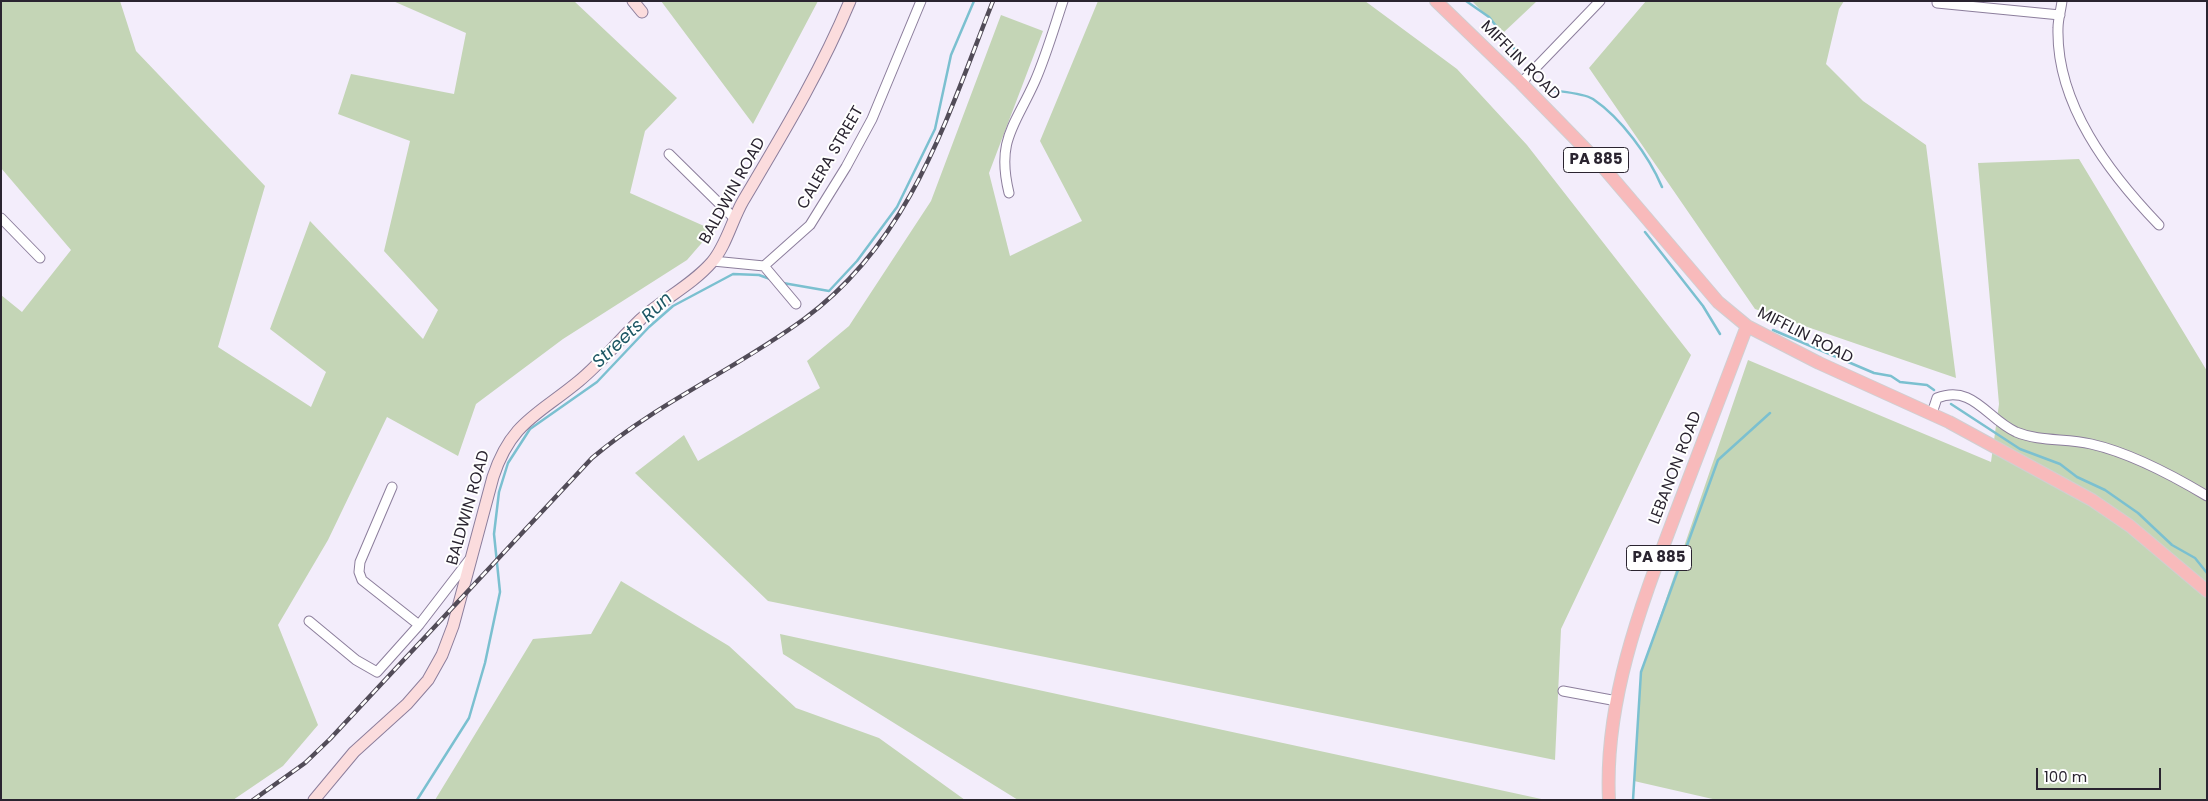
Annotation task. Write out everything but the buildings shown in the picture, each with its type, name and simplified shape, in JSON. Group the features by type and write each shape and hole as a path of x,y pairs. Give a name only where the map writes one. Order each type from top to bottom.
{"main road":[{"path":"633,1 642,12"},
{"name":"BALDWIN ROAD","path":"314,800 354,752 407,704 428,680 442,655 453,626 498,462 510,439 525,421 579,381 641,319 703,272 713,261 734,218 808,93 850,1"},
{"name":"MIFFLIN ROAD","path":"1436,1 1521,83 1603,167 1718,302 1747,326 1819,363 1932,414 2092,500 2130,526 2207,590"},
{"name":"LEBANON ROAD","path":"1609,800 1610,753 1617,701 1634,629 1654,570 1747,326"}],"street":[{"name":"CALERA STREET","path":"764,266 810,225 846,167 872,119 921,1"},
{"path":"1009,193 1004,172 1004,154 1015,117 1035,81 1063,1"},
{"path":"1521,83 1600,1"},
{"path":"2062,1 2058,28 2062,66 2077,110 2116,177 2159,225"},
{"path":"1937,2 2060,15"},
{"path":"670,154 734,218"},
{"path":"1,218 40,258"},
{"path":"713,261 764,266 796,304"},
{"path":"1932,414 1937,398 1947,394 1965,396 1979,403 1992,418 2016,432 2044,440 2091,444 2132,457 2207,496"},
{"path":"392,487 360,562 359,572 362,580 420,625"},
{"path":"309,621 350,653 356,660 376,672 420,625 471,557"},
{"path":"1564,691 1617,701"}],"green space":[{"path":"1,1 120,1 136,51 265,186 218,347 311,407 326,372 270,329 310,221 423,339 438,310 384,251 410,141 338,114 351,74 454,94 466,33 393,1 574,1 677,98 645,131 630,193 713,230 687,260 563,339 476,404 458,456 387,417 328,540 278,625 318,725 283,766 233,800 1,800 1,295 22,312 71,250 1,168"},
{"path":"661,1 818,1 753,124"},
{"path":"1098,1 1365,1 1457,69 1527,145 1691,355 1561,629 1555,760 768,601 635,473 684,435 698,461 820,388 807,361 849,326 931,201 1001,15 1043,31 989,173 1010,256 1082,221 1040,141"},
{"path":"1472,1 1537,1 1503,33"},
{"path":"1646,1 1844,1 1839,9 1826,64 1863,101 1926,145 1956,378 1755,309 1589,68"},
{"path":"2079,159 2207,371 2207,800 1717,800 1634,781 1641,672 1748,360 1991,462 1999,404 1978,163"},
{"path":"621,581 729,646 796,708 879,738 965,800 435,800 533,639 591,634"},
{"path":"780,634 1546,800 1018,800 783,654"}],"waterway":[{"name":"Streets Run","path":"783,283 829,291 857,261 897,207 935,129 951,55 974,1"},
{"path":"1466,1 1489,17 1520,56"},
{"path":"1551,90 1584,95 1593,99 1614,116 1642,151 1662,187"},
{"path":"1645,232 1703,306 1720,334"},
{"name":"Streets Run","path":"417,800 469,718 485,663 500,592 494,534 499,492 508,463 530,429 597,382 649,327 673,306 733,274 759,275 770,279"},
{"path":"1773,330 1874,373 1891,376 1900,382 1927,385 1934,390"},
{"path":"1951,404 2020,449 2060,464 2077,477 2105,490 2138,513 2172,545 2195,558 2207,573"},
{"path":"1633,800 1641,672 1718,460 1770,413"}],"railway":[{"path":"253,800 305,763 330,739 592,458 643,420 778,337 804,319 841,288 872,253 898,215 921,175 959,90 993,1"}]}
